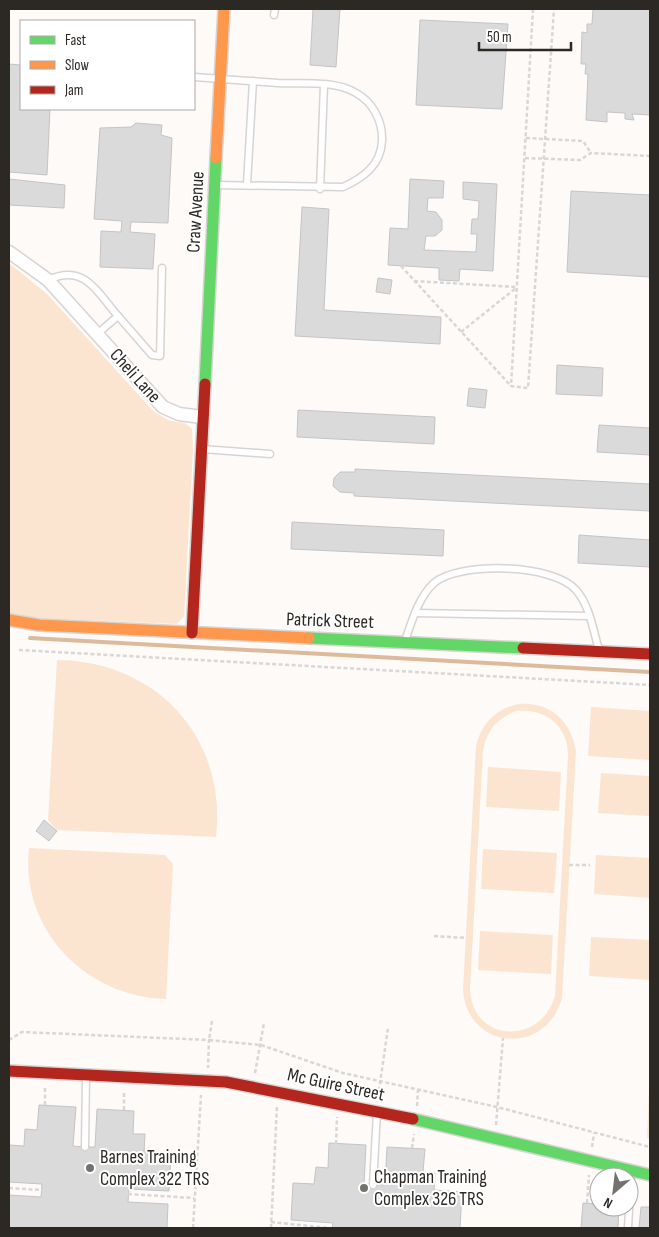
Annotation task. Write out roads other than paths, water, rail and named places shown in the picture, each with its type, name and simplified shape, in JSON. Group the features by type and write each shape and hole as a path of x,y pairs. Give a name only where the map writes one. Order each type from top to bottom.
{"street":[{"name":"Craw Avenue","path":"202,417 224,9"},
{"name":"Cheli Lane","path":"9,252 48,280 163,407 179,414 202,417"},
{"path":"192,633 202,417"},
{"name":"Patrick Street","path":"9,620 38,624 192,633 405,641 650,654"},
{"name":"Mc Guire Street","path":"9,1071 252,1086 377,1111 618,1167"}],"lane":[{"path":"195,77 346,88 365,99 378,117 382,129 382,144 372,168 361,179 343,187 320,189 247,184 214,185"},
{"path":"247,184 253,81"},
{"path":"320,189 324,85"},
{"path":"48,280 60,274 76,274 86,280 152,355 160,356 162,268"},
{"path":"97,334 118,316"},
{"path":"200,449 270,454"},
{"path":"405,641 415,613 434,584 444,576 485,568 513,569 558,578 575,588 585,602 600,651"},
{"path":"415,613 589,616"},
{"path":"85,1147 86,1075"},
{"path":"373,1184 377,1111"}],"waterway":[{"path":"30,638 650,672"}],"place":[{"name":"Barnes Training Complex 322 TRS","path":"90,1168"},
{"name":"Chapman Training Complex 326 TRS","path":"364,1188"}]}
